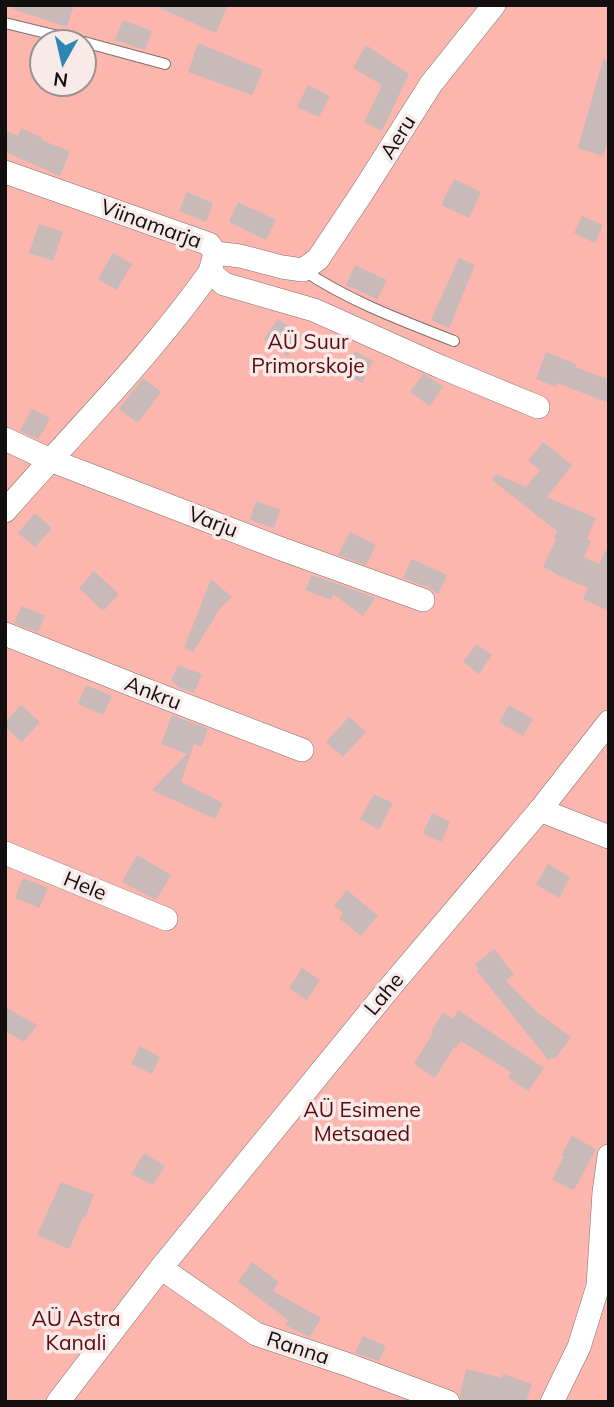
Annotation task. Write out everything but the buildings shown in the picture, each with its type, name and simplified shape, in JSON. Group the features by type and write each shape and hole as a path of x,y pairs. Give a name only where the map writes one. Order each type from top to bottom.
{"street":[{"name":"Aeru","path":"303,270 318,259 431,84 494,5"},
{"name":"Viinamarja","path":"5,172 209,244 213,263 224,284 314,310 538,407"},
{"path":"5,511 110,397 186,306 213,263 228,253 303,270"},
{"name":"Varju","path":"5,439 50,460 423,600"},
{"name":"Ankru","path":"5,634 302,750"},
{"name":"Lahe","path":"58,1402 161,1268 391,986 540,810 609,722"},
{"path":"540,810 609,837"},
{"name":"Hele","path":"5,853 166,919"},
{"path":"552,1402 579,1347 598,1286 609,1156"},
{"name":"Ranna","path":"161,1268 256,1334 448,1402"}],"lane":[{"path":"5,23 28,29"},
{"path":"98,46 165,64"},
{"path":"303,270 363,303 454,341"}],"green space":[{"path":"5,5 609,5 609,1402 5,1402"}],"park label":[{"name":"AÜ Suur Primorskoje","path":"308,354"},
{"name":"AÜ Esimene Metsaaed","path":"362,1122"},
{"name":"AÜ Astra Kanali","path":"76,1331"}]}
